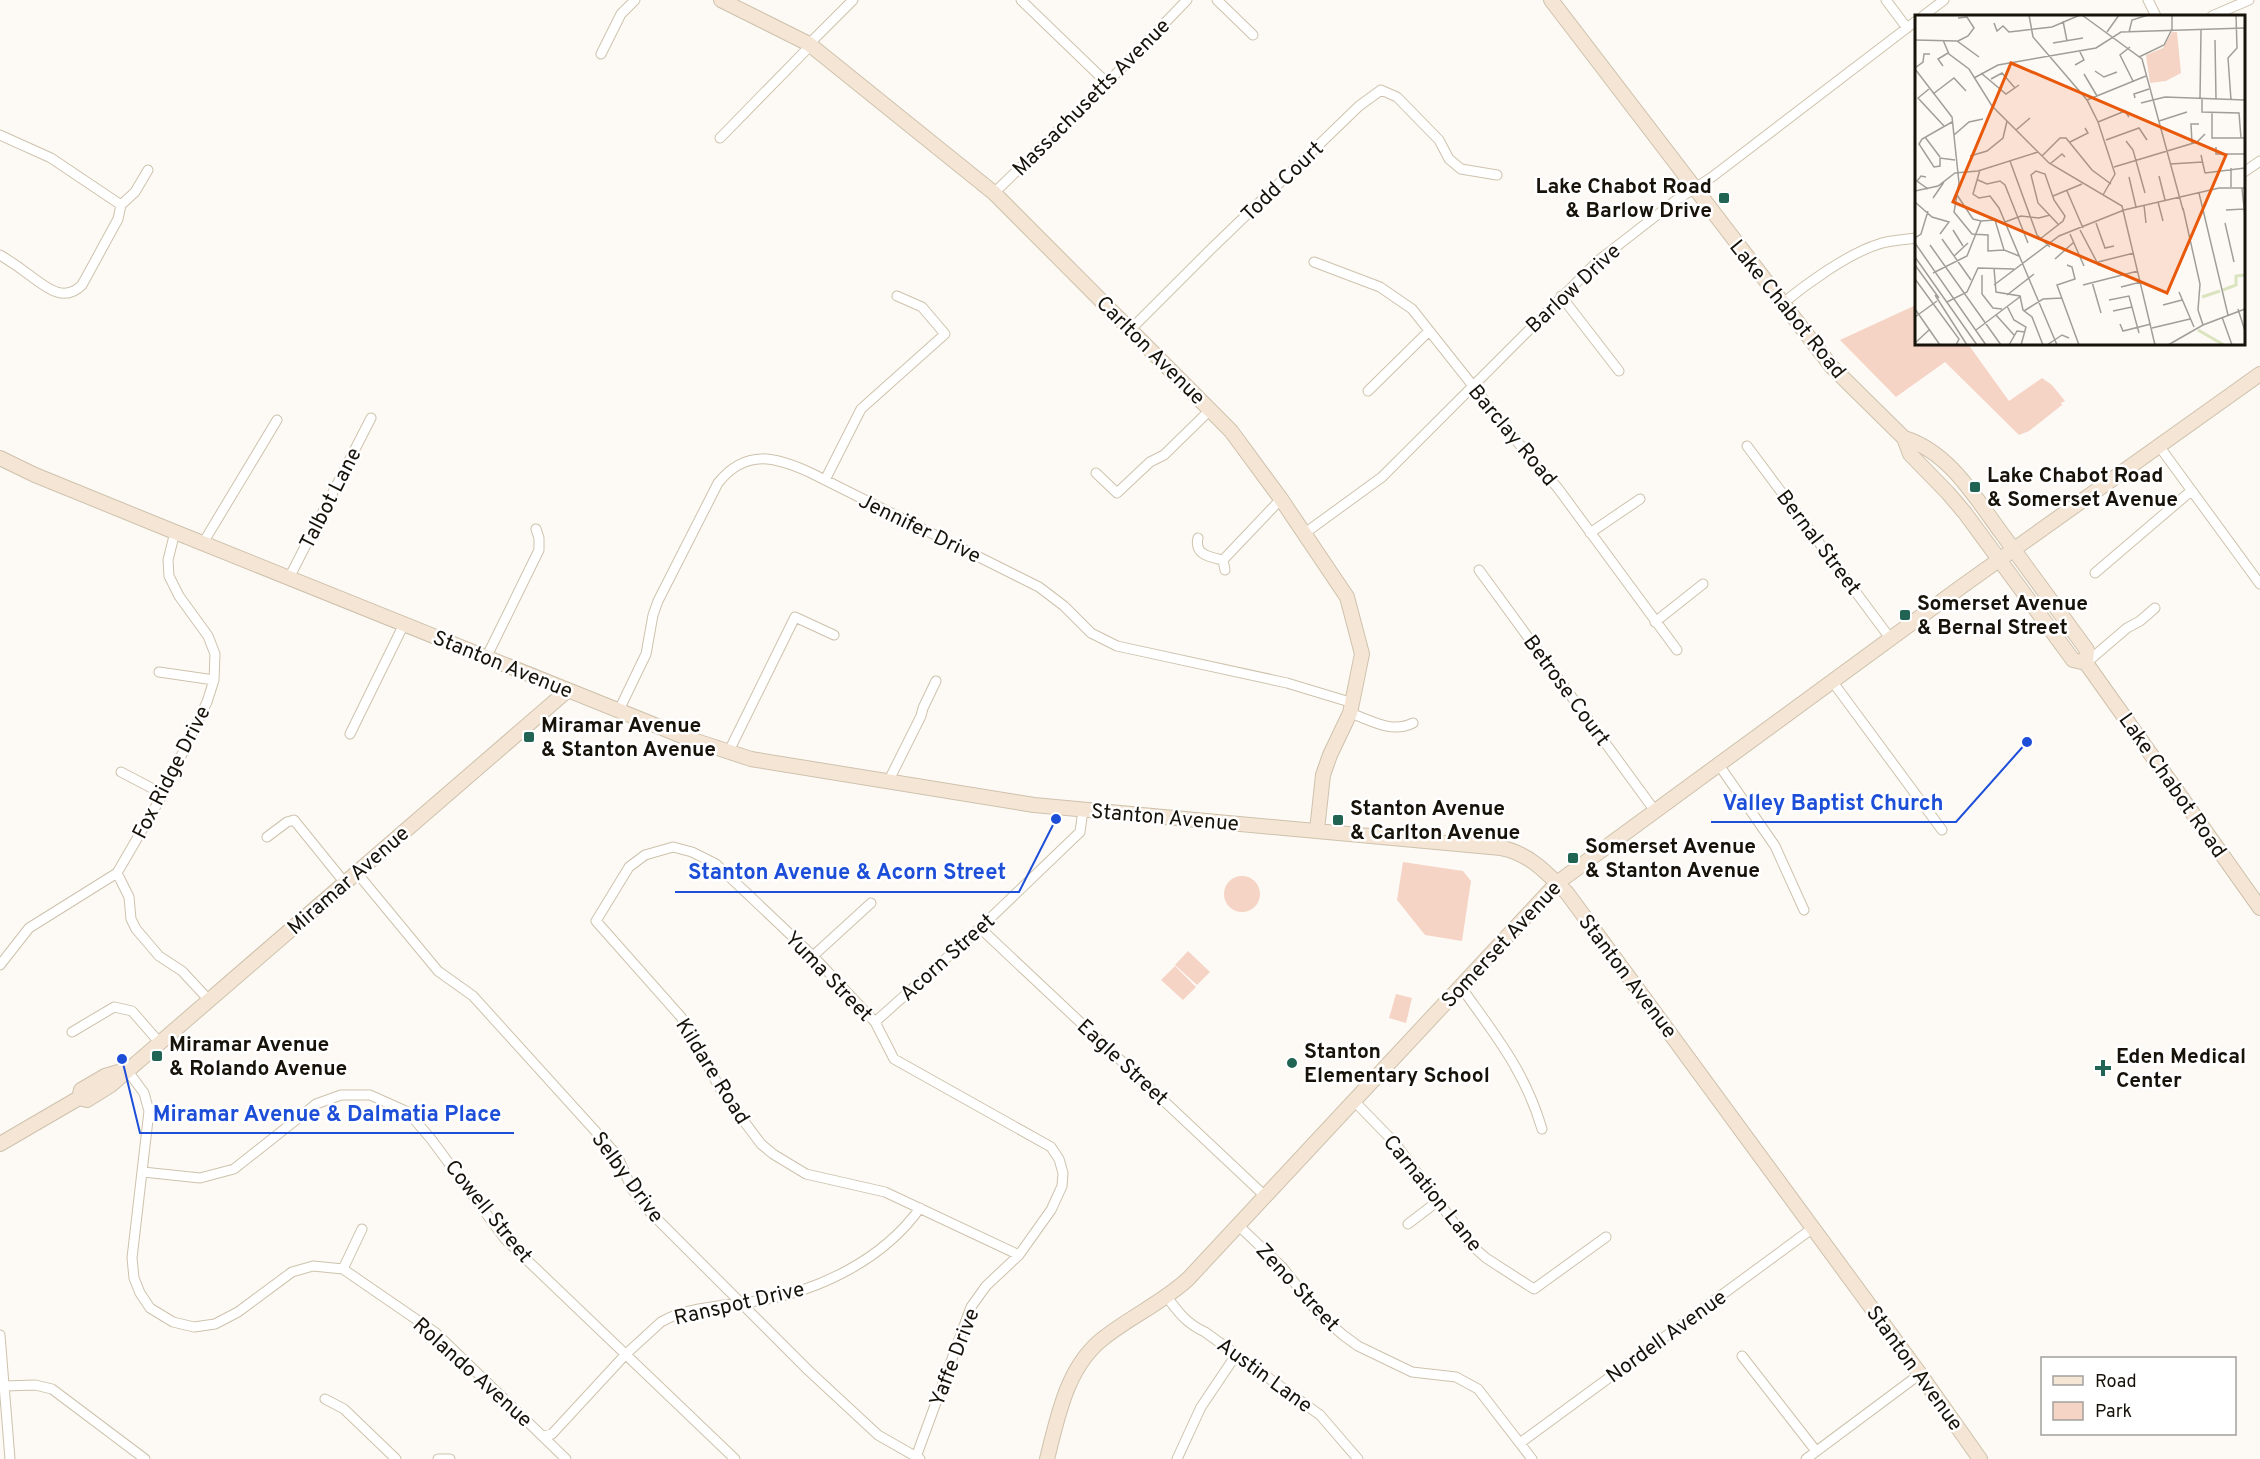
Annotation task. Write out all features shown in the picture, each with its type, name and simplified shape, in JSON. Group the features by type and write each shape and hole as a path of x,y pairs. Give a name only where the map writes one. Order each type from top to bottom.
{"street":[{"path":"601,54 621,14 635,0"},
{"name":"Carlton Avenue","path":"721,0 810,45 994,193 1231,431 1281,499 1347,597 1362,654 1352,708 1323,775 1317,830"},
{"path":"720,138 853,0"},
{"path":"1021,0 1107,83"},
{"name":"Massachusetts Avenue","path":"994,193 1107,83 1187,0"},
{"path":"1218,0 1253,35"},
{"name":"Lake Chabot Road","path":"1551,0 1831,366 1904,438 1911,454 1948,493 2073,660 2086,663"},
{"path":"1886,0 1907,28"},
{"path":"1924,15 1944,0"},
{"path":"2148,0 2156,15"},
{"path":"2214,15 2249,0"},
{"name":"Barlow Drive","path":"1305,533 1382,477 1599,260 1915,22"},
{"name":"Todd Court","path":"1131,329 1359,106 1381,90 1397,97 1439,140 1449,159 1461,169 1497,175"},
{"path":"0,135 51,158 121,205"},
{"path":"2245,171 2260,161"},
{"path":"0,255 54,292 69,294 82,285 118,219 121,205 135,192 148,170"},
{"path":"1782,304 1822,275 1880,243 1915,238"},
{"name":"Barclay Road","path":"1314,262 1380,288 1412,309 1531,459 1557,487 1677,650"},
{"path":"825,480 861,410 945,334 922,307 897,296"},
{"path":"1561,296 1618,370"},
{"path":"1368,391 1429,331"},
{"name":"Somerset Avenue","path":"1047,1459 1061,1407 1072,1378 1080,1363 1102,1338 1167,1297 1188,1279 1557,883 1890,638 2260,375"},
{"path":"1096,473 1118,493 1150,462 1164,455 1210,410"},
{"name":"Talbot Lane","path":"289,578 371,418"},
{"path":"203,543 277,420"},
{"name":"Lake Chabot Road","path":"1904,438 1920,443 1962,480 2087,650 2086,663 2260,908"},
{"name":"Bernal Street","path":"1747,446 1890,638"},
{"path":"2159,446 2260,584"},
{"name":"Stanton Avenue","path":"0,458 35,475 568,690 728,753 751,759 1034,805 1513,850 1527,856 1567,893 1632,979 1920,1374 1979,1459"},
{"name":"Jennifer Drive","path":"619,710 646,654 657,601 713,492 724,475 746,462 768,458 785,461 825,480 1039,587 1065,606 1091,633 1117,646 1301,687 1352,708 1389,727 1406,726 1413,723"},
{"path":"2095,573 2191,491"},
{"path":"1198,538 1196,545 1198,551 1224,565 1281,499"},
{"path":"1590,533 1640,499"},
{"path":"487,656 539,550 536,529"},
{"name":"Fox Ridge Drive","path":"0,964 29,928 117,873 163,794 207,702 214,680 215,662 211,643 176,591 169,576 168,560 175,532"},
{"name":"Betrose Court","path":"1479,570 1655,811"},
{"path":"1655,622 1703,584"},
{"path":"2086,663 2127,628 2140,621 2155,608"},
{"path":"728,753 795,617 834,635"},
{"path":"350,734 404,624"},
{"path":"159,672 214,680"},
{"path":"888,782 936,681"},
{"path":"1832,681 1942,830"},
{"name":"Miramar Avenue","path":"0,1144 79,1098 87,1100 111,1085 568,690"},
{"path":"1719,765 1775,846 1804,910"},
{"path":"121,772 163,794"},
{"name":"Acorn Street","path":"875,1022 980,928 1080,832 1083,810"},
{"path":"267,837 287,822 294,820 345,883"},
{"name":"Yuma Street","path":"596,921 629,867 645,855 673,847 692,852 716,864 813,956 875,1022 894,1059 1051,1147 1059,1159 1063,1173 1062,1186 1051,1210"},
{"path":"117,873 129,897 131,919 136,929 159,956 182,971 208,999"},
{"name":"Selby Drive","path":"357,873 438,971 472,996 617,1155 632,1189 644,1206 740,1303 878,1435 918,1458"},
{"path":"813,956 871,903"},
{"name":"Kildare Road","path":"596,921 681,1017 722,1092 761,1144 773,1154 806,1174 885,1192 1019,1255"},
{"name":"Eagle Street","path":"980,928 1265,1196"},
{"path":"1461,987 1504,1046 1522,1076 1542,1129"},
{"path":"72,1032 114,1007 132,1011 159,1042"},
{"name":"Rolando Avenue","path":"127,1070 144,1093 149,1111 132,1258 134,1278 150,1308 173,1322 194,1327 216,1324 238,1312 292,1272 313,1266 344,1269 436,1333 566,1459"},
{"name":"Cowell Street","path":"143,1172 200,1178 234,1169 316,1104 341,1095 370,1095 408,1112 431,1139 505,1239 735,1459"},
{"name":"Carnation Lane","path":"1354,1101 1395,1143 1476,1250 1534,1289 1606,1237"},
{"path":"1408,1224 1438,1201"},
{"name":"Ranspot Drive","path":"543,1436 552,1434 626,1354 653,1328 668,1318 776,1298 835,1278 880,1249 920,1208"},
{"name":"Yaffe Drive","path":"918,1458 971,1307 986,1286 1019,1255 1051,1210"},
{"name":"Zeno Street","path":"1238,1225 1283,1268 1319,1314 1343,1335 1378,1356 1412,1372 1456,1377 1472,1384 1485,1396 1532,1459"},
{"name":"Nordell Avenue","path":"1520,1443 1813,1228"},
{"path":"344,1269 362,1229"},
{"name":"Austin Lane","path":"1167,1297 1187,1322 1320,1414 1358,1459"},
{"path":"0,1335 10,1459"},
{"path":"1177,1459 1201,1407 1236,1354"},
{"path":"1742,1356 1816,1451"},
{"path":"1806,1459 1920,1374"},
{"path":"5,1386 35,1385 52,1389 145,1459"},
{"path":"325,1399 344,1409 396,1459"},
{"path":"438,1459 450,1459"}],"green space":[{"path":"1915,305 1915,345 1969,345 2009,401 2042,378 2052,385 2065,401 2029,431 2019,435 1945,362 1896,397 1840,340"},
{"path":"1403,862 1463,871 1471,881 1462,941 1425,935 1397,900"},
{"path":"1242,876 1254,882 1260,894 1254,906 1242,912 1230,906 1224,894 1230,882"},
{"path":"1188,951 1210,972 1197,985 1175,965"},
{"path":"1175,966 1196,987 1183,1000 1161,980"},
{"path":"1396,994 1412,998 1406,1023 1389,1018"}],"place":[{"name":"Lake Chabot Road & Barlow Drive","path":"1724,198"},
{"name":"Lake Chabot Road & Somerset Avenue","path":"1975,487"},
{"name":"Somerset Avenue & Bernal Street","path":"1905,615"},
{"name":"Miramar Avenue & Stanton Avenue","path":"529,737"},
{"name":"Valley Baptist Church","path":"2027,742"},
{"name":"Stanton Avenue & Acorn Street","path":"1056,819"},
{"name":"Stanton Avenue & Carlton Avenue","path":"1338,820"},
{"name":"Somerset Avenue & Stanton Avenue","path":"1573,858"},
{"name":"Miramar Avenue & Rolando Avenue","path":"157,1056"},
{"name":"Miramar Avenue & Dalmatia Place","path":"122,1059"},
{"name":"Stanton Elementary School","path":"1292,1063"},
{"name":"Eden Medical Center","path":"2103,1068"}]}
